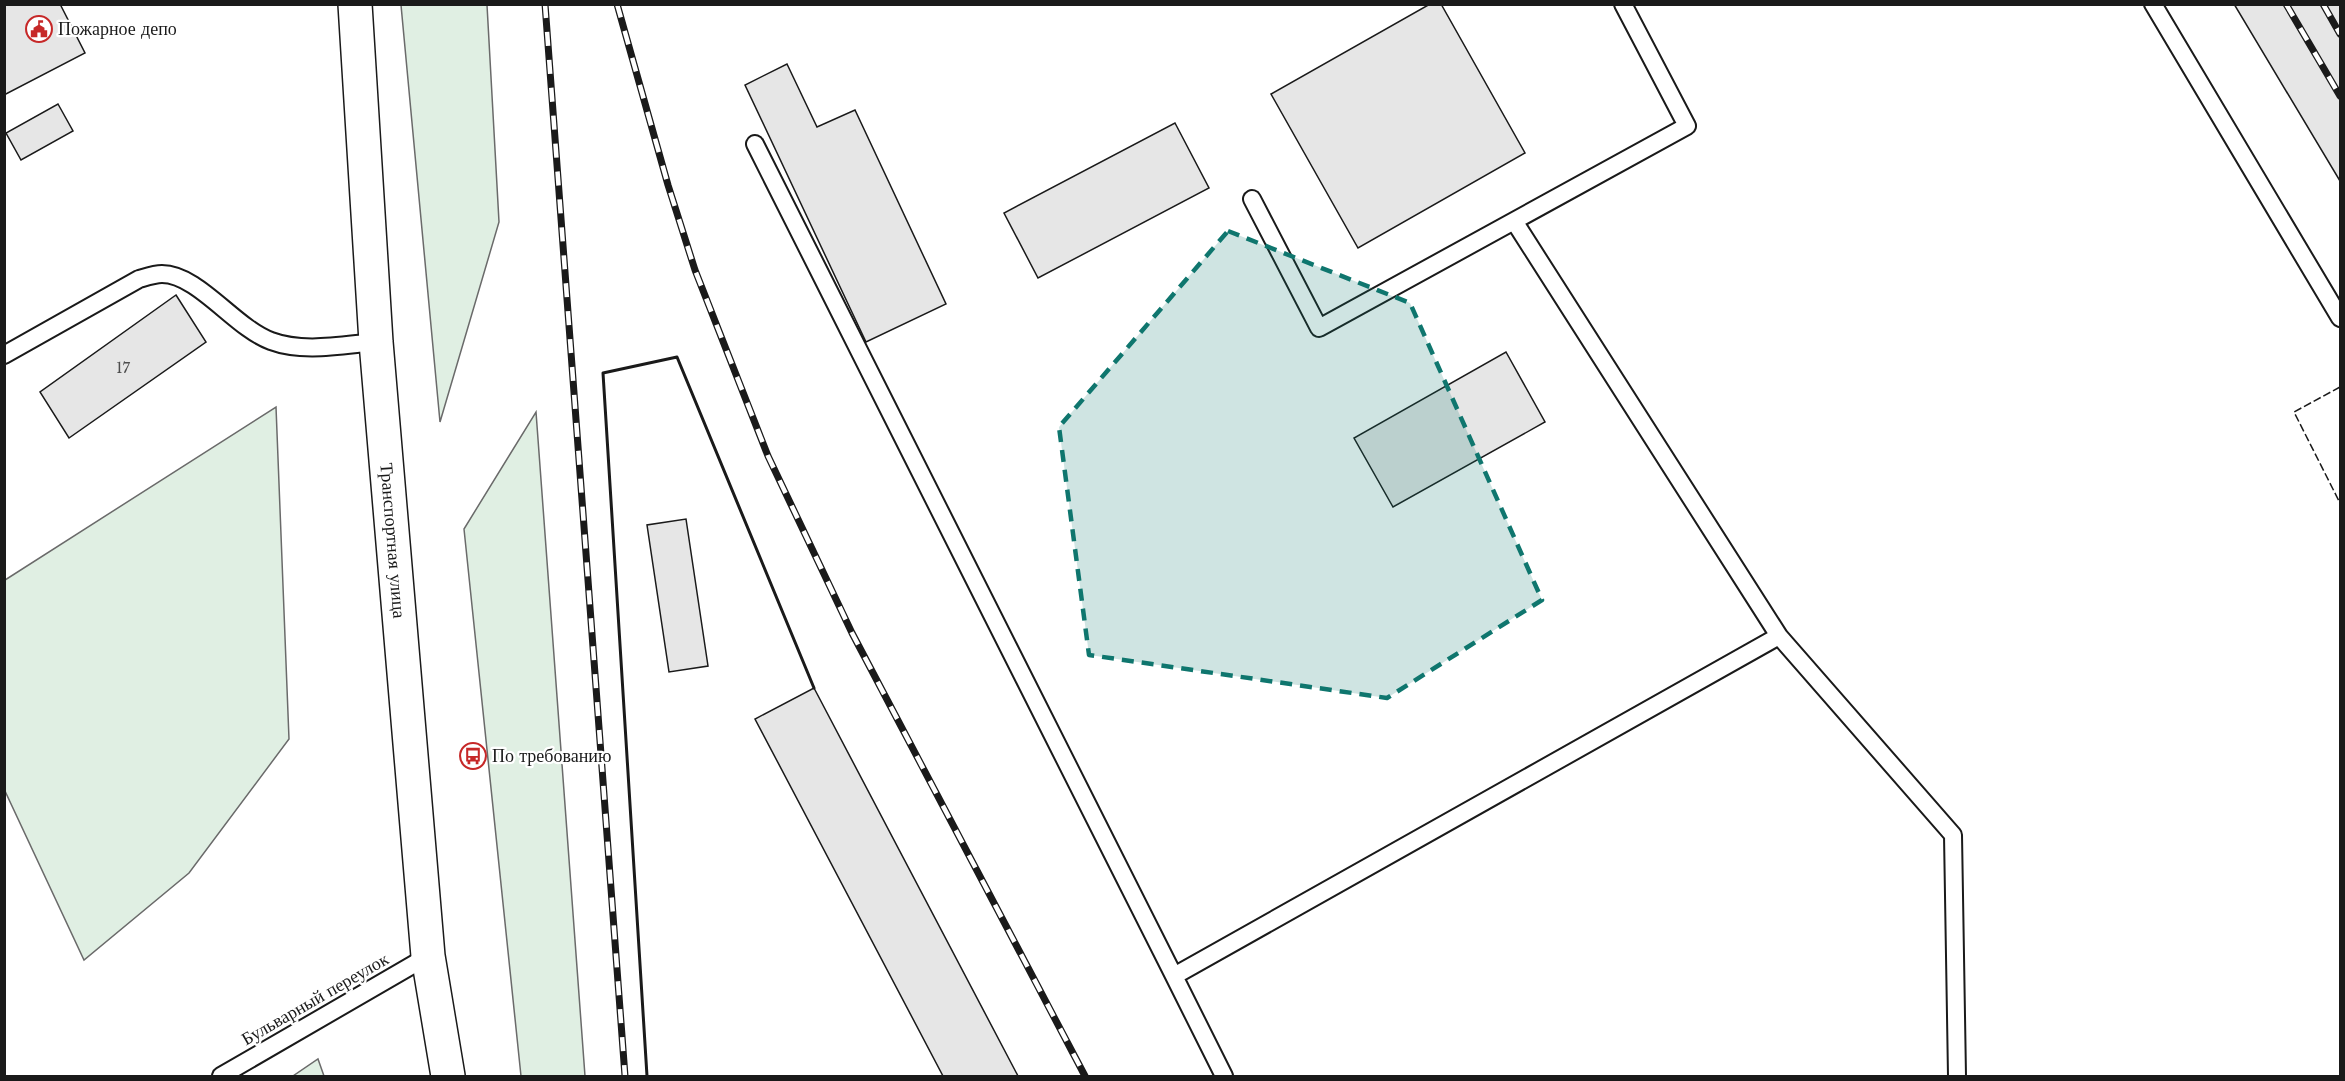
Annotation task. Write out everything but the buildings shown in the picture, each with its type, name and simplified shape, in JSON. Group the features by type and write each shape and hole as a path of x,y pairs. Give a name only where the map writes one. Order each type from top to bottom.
{"main road":[{"name":"Транспортная улица","path":"356,4 376,342 428,956 448,1077"}],"lane":[{"path":"1252,199 1319,328 1687,126 1623,4"},
{"path":"2153,4 2340,318"},
{"path":"755,144 1224,1077"},
{"path":"1514,221 1779,636 1953,835 1957,1077"},
{"path":"4,355 139,279 161,274 182,278 233,317 270,340 302,347 376,342"},
{"path":"1174,976 1779,636"},
{"name":"Бульварный переулок","path":"221,1077 428,956"}],"highlighted area":[{"path":"1228,231 1410,303 1542,600 1387,698 1089,655 1059,427"}],"green space":[{"path":"401,5 487,5 499,222 440,422"},
{"path":"276,407 289,739 189,873 84,960 5,791 5,580"},
{"path":"536,412 585,1076 521,1076 464,529"},
{"path":"318,1059 324,1076 293,1076"}],"railway":[{"path":"545,4 625,1076"},
{"path":"617,4 668,185 695,270 768,456 852,633 1085,1076"},
{"path":"2286,4 2340,96"},
{"path":"2323,4 2340,34"}],"fence":[{"path":"2340,387 2294,412 2340,503"}],"wall":[{"path":"647,1076 603,373 677,357 814,688"}],"place":[{"name":"Пожарное депо","path":"39,29"},
{"name":"По требованию","path":"473,756"}]}
